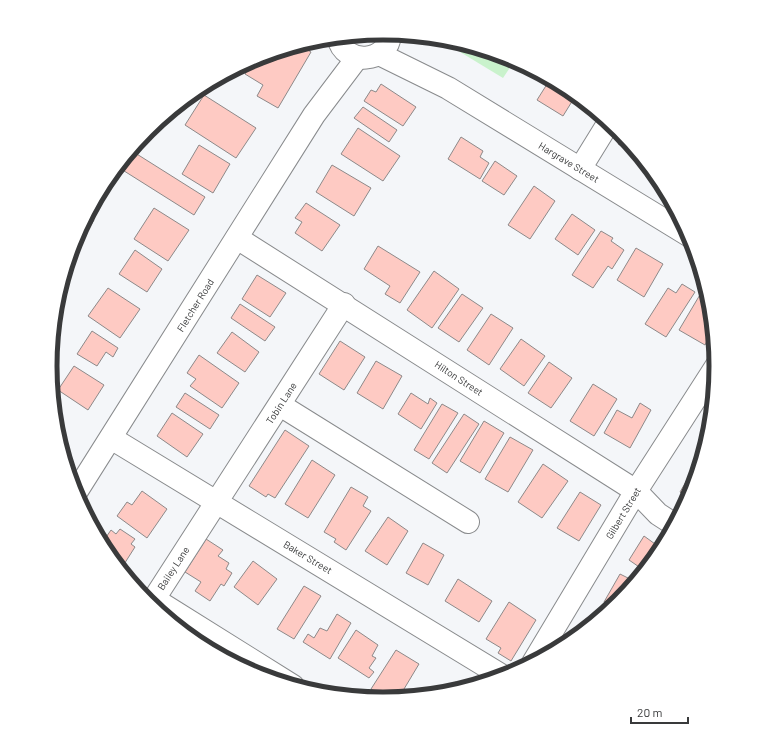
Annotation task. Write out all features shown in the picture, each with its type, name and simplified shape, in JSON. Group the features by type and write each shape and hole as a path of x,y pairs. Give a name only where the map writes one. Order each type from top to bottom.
{"street":[{"path":"345,47 370,58 386,43"},
{"name":"Hargrave Street","path":"386,43 448,88 679,230"},
{"name":"Fletcher Road","path":"80,486 314,115 345,47"},
{"path":"580,169 606,128"},
{"name":"Hilton Street","path":"237,238 344,304 636,491 658,514 670,522"},
{"name":"Tobin Lane","path":"216,501 280,405 344,304"},
{"name":"Gilbert Street","path":"539,653 636,491 710,377"},
{"path":"280,405 468,522"},
{"name":"Baker Street","path":"111,438 497,673"},
{"name":"Bailey Lane","path":"216,501 154,598 274,674"}],"green space":[{"path":"452,47 488,57 511,66 503,78"}],"building":[{"path":"306,49 311,52 278,108 257,96 263,85 245,74 247,70 279,57"},
{"path":"381,84 416,107 403,126 364,101 371,90 376,92"},
{"path":"547,84 573,100 563,116 537,100"},
{"path":"204,95 256,128 236,158 185,125"},
{"path":"363,107 397,130 389,142 354,118"},
{"path":"358,128 400,156 383,181 341,154"},
{"path":"461,137 483,151 480,157 489,163 480,179 448,159"},
{"path":"619,141 627,149 618,144"},
{"path":"199,145 230,164 213,193 182,174"},
{"path":"136,153 205,197 194,215 123,170"},
{"path":"495,161 517,176 504,195 482,181"},
{"path":"332,165 371,188 354,216 316,192"},
{"path":"534,186 555,201 530,239 508,225"},
{"path":"306,203 340,225 322,251 295,233 302,222 295,218"},
{"path":"154,208 189,230 168,261 134,239"},
{"path":"572,214 595,230 578,255 555,239"},
{"path":"93,219 94,220 86,232"},
{"path":"601,231 613,238 611,241 624,250 612,269 608,266 593,288 572,275"},
{"path":"378,246 420,272 400,303 385,294 390,286 364,269"},
{"path":"636,248 663,264 644,297 617,280"},
{"path":"135,250 162,269 147,292 119,274"},
{"path":"434,271 459,289 432,328 407,310"},
{"path":"257,275 286,293 270,317 242,299"},
{"path":"682,284 695,292 666,337 645,324 668,288 676,293"},
{"path":"108,288 140,309 120,338 88,316"},
{"path":"701,293 704,303 708,338 705,345 679,330"},
{"path":"462,294 483,308 459,342 438,328"},
{"path":"240,304 275,327 265,341 231,318"},
{"path":"491,314 513,328 489,365 467,350"},
{"path":"92,331 118,348 113,357 106,352 97,366 77,354"},
{"path":"232,332 259,352 245,372 217,353"},
{"path":"521,339 545,356 524,386 500,369"},
{"path":"340,341 365,357 344,390 319,374"},
{"path":"199,355 239,383 222,408 190,386 196,379 187,373"},
{"path":"376,361 402,376 383,409 357,393"},
{"path":"549,362 572,378 551,408 528,393"},
{"path":"74,366 104,385 88,410 58,390"},
{"path":"593,384 617,399 594,436 570,421"},
{"path":"185,393 219,415 210,429 176,407"},
{"path":"411,393 428,404 430,398 437,403 421,429 398,414"},
{"path":"640,403 651,410 630,448 604,433 617,410 632,418"},
{"path":"442,404 458,413 429,459 414,450"},
{"path":"172,413 203,434 187,457 157,436"},
{"path":"464,414 479,424 447,473 432,463"},
{"path":"484,421 504,433 480,473 460,461"},
{"path":"285,430 309,446 275,498 268,494 266,497 249,486"},
{"path":"510,437 533,450 508,492 485,479"},
{"path":"312,460 335,475 308,518 285,504"},
{"path":"543,464 568,481 542,518 518,502"},
{"path":"694,468 685,491 680,503 683,495 680,492"},
{"path":"351,487 368,497 363,506 371,511 346,550 334,542 336,539 324,532"},
{"path":"142,491 167,509 147,538 117,516 127,502 132,505"},
{"path":"580,492 601,505 579,541 557,528"},
{"path":"388,517 408,531 387,565 365,551"},
{"path":"120,529 135,539 131,544 135,547 124,565 106,538 111,530 116,534"},
{"path":"644,536 657,545 641,568 629,560"},
{"path":"206,539 223,550 218,556 229,563 226,569 232,573 224,586 221,584 210,601 195,591 201,582 185,572"},
{"path":"423,543 444,555 428,585 406,573"},
{"path":"253,561 277,579 258,605 234,587"},
{"path":"620,574 631,580 607,604 604,602"},
{"path":"458,579 492,601 479,622 445,601"},
{"path":"304,586 321,596 294,639 277,629"},
{"path":"509,602 536,620 511,661 498,653 501,648 486,639"},
{"path":"337,614 351,623 330,659 303,642 308,634 314,638 320,628 327,631"},
{"path":"356,630 378,645 372,656 376,658 369,668 374,672 369,678 338,658"},
{"path":"396,650 419,664 402,692 377,693 371,689"}]}
